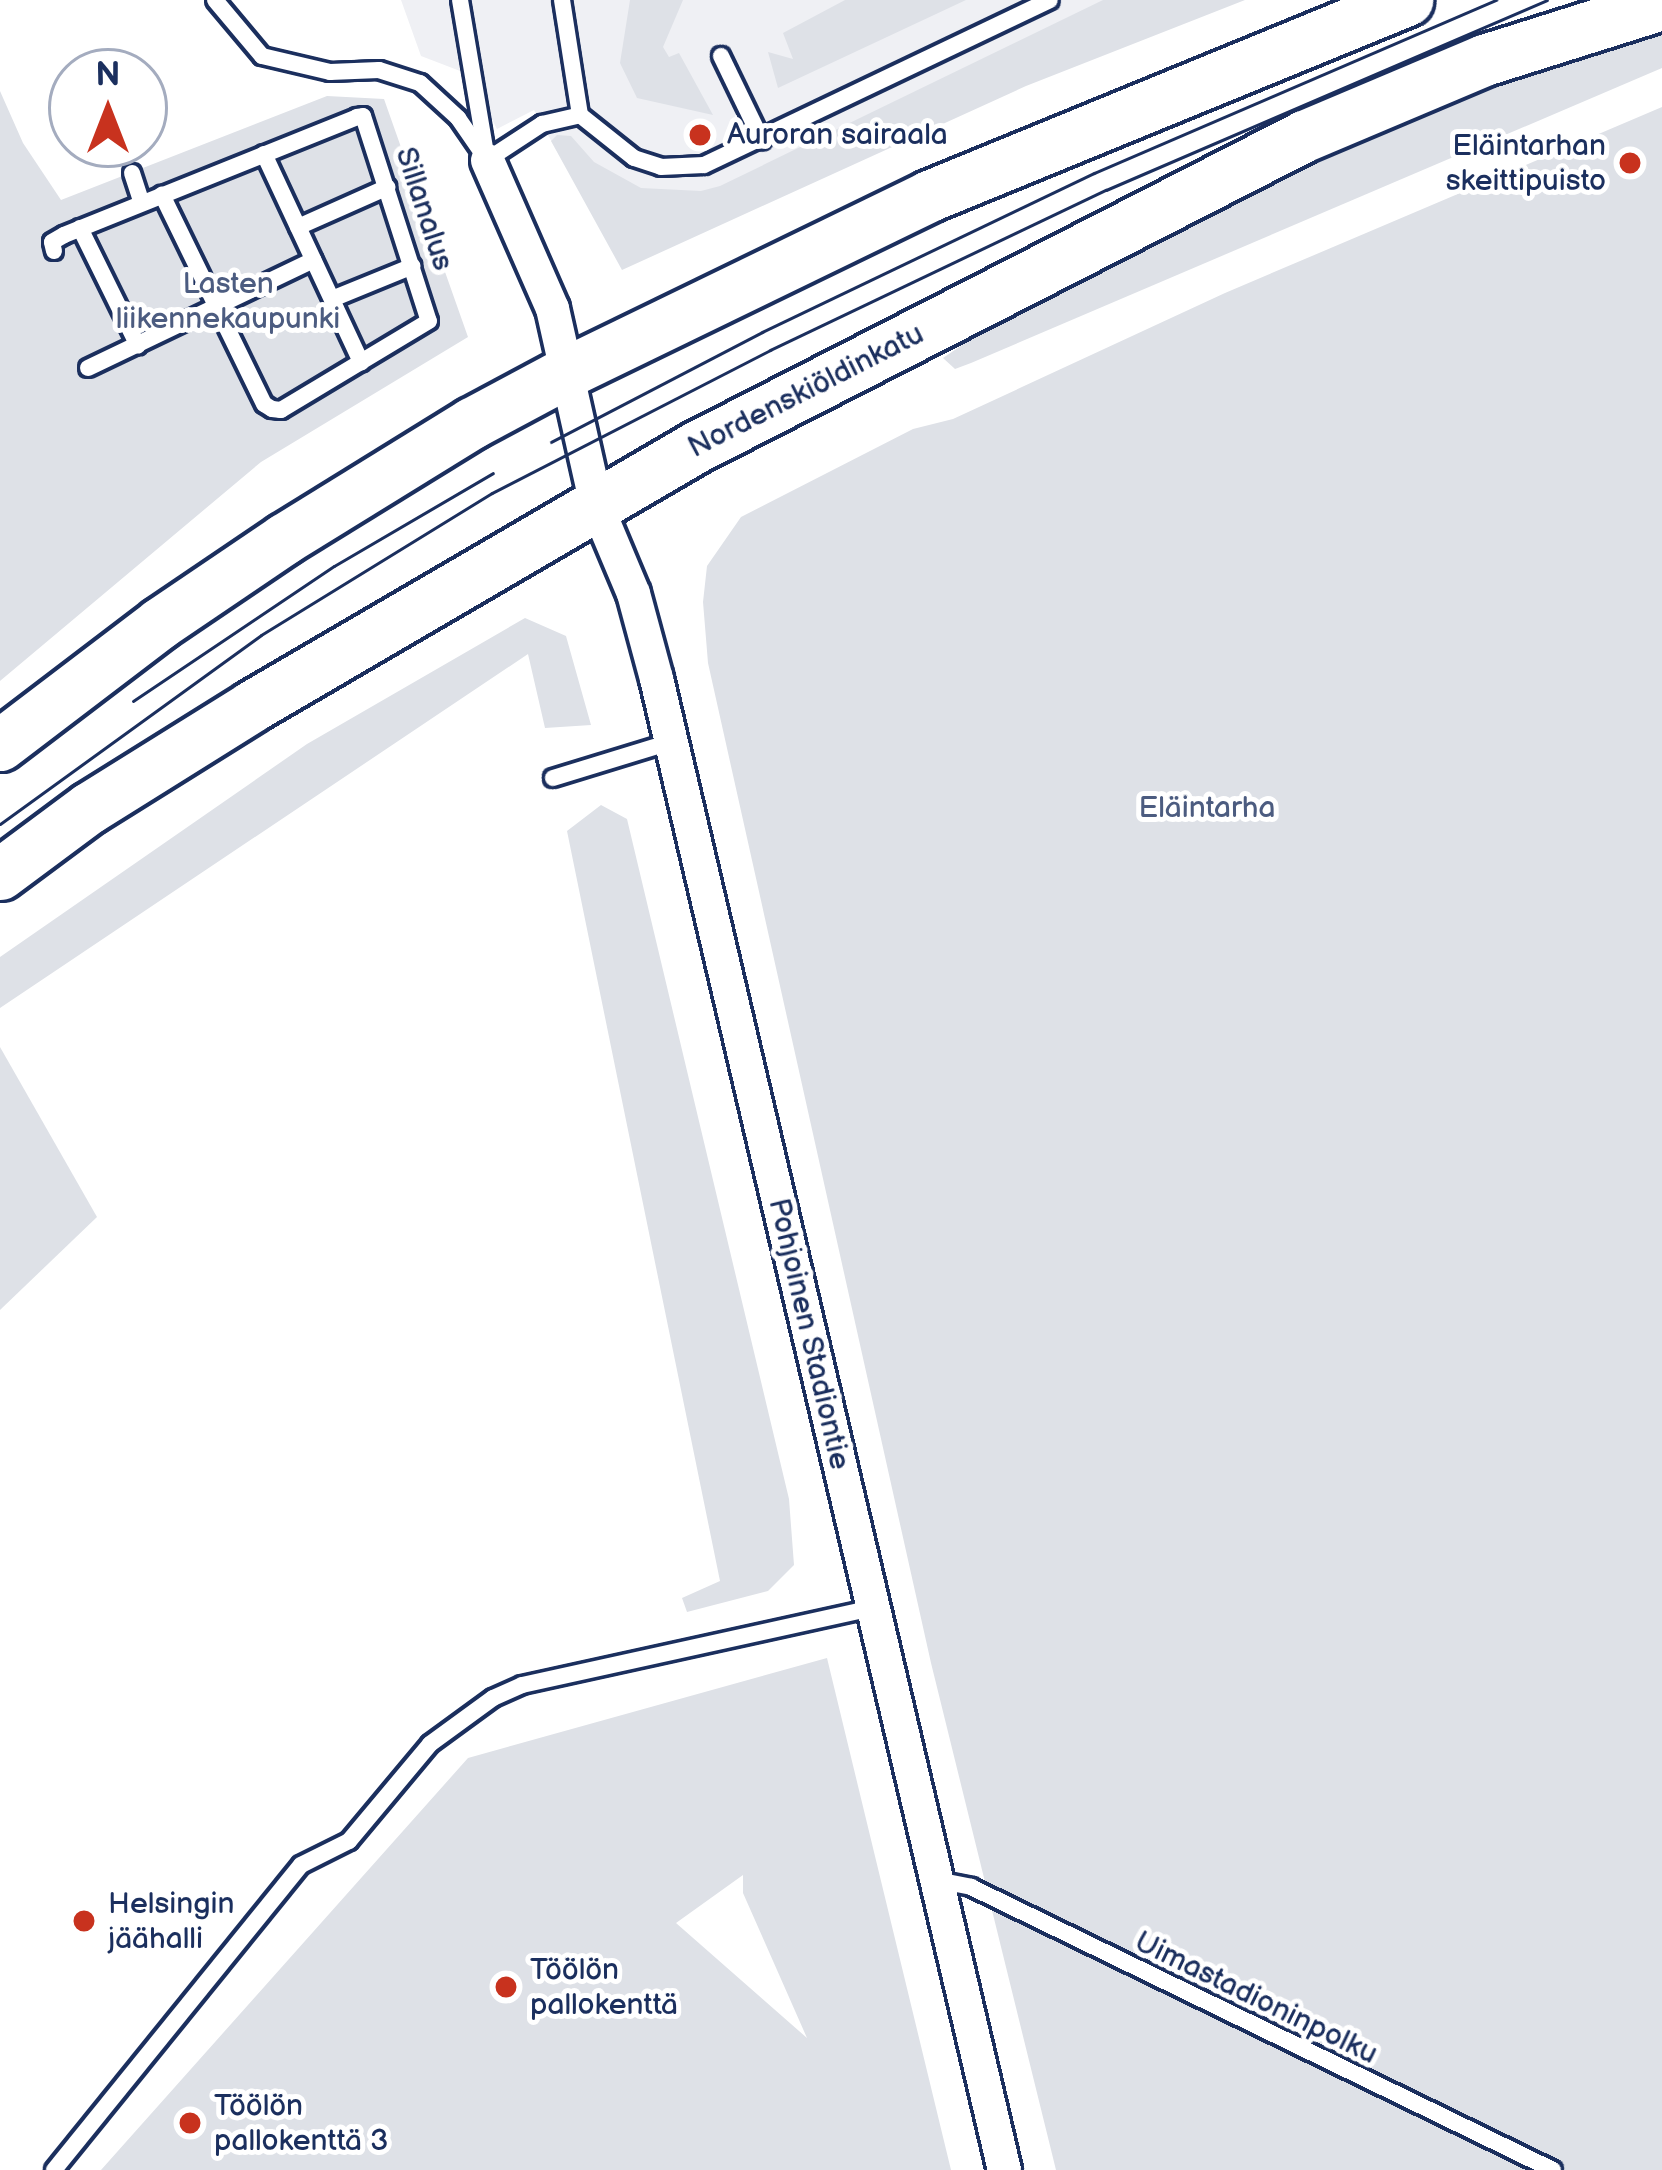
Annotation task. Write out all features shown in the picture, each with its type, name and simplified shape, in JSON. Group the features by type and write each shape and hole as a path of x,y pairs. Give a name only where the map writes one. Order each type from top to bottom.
{"main road":[{"path":"0,745 160,623 284,539 472,423 569,371 928,196 1407,0"},
{"name":"Nordenskiöldinkatu","path":"0,874 89,808 252,706 797,394 1304,136 1484,61 1662,4"}],"street":[{"name":"Pohjoinen Stadiontie","path":"487,160 552,308 596,505 632,593 671,742 1004,2170"}],"lane":[{"path":"460,0 487,160"},
{"path":"562,0 580,115 634,158 661,167 704,165 762,141 1038,3"},
{"path":"213,3 262,56 330,72 379,70 420,83 458,118 487,160"},
{"path":"721,56 762,141"},
{"path":"487,160 542,124 580,115"},
{"name":"Sillanalus","path":"264,154 363,116 429,320 361,362"},
{"path":"54,251 52,242 80,228 162,195 264,154 361,362 281,410 264,404 162,195"},
{"path":"132,173 140,197"},
{"path":"298,227 388,187"},
{"path":"80,228 138,346"},
{"path":"88,368 314,260"},
{"path":"332,299 413,266"},
{"path":"553,778 671,742"},
{"path":"54,2170 301,1865 349,1840 430,1744 493,1698 522,1685 873,1608"},
{"name":"Uimastadioninpolku","path":"934,1879 971,1887 1553,2170"}],"shaded area":[{"name":"Auroran sairaala","path":"401,0 1134,0 619,262 534,110 497,129 468,74 421,56"}],"green space":[{"path":"630,0 683,0 663,47 669,57 679,53 713,115 637,98 620,63"},
{"path":"845,0 966,0 778,88 768,52 793,59 783,33"},
{"path":"1103,0 1245,0 1026,86 622,270 551,141 557,135 571,136 594,162 641,188 701,191 720,186"},
{"path":"1662,25 1662,68 971,363 955,369 943,358 1005,316 1328,153 1465,93"},
{"name":"Lasten liikennekaupunki","path":"0,91 23,143 61,200 143,168 168,168 168,158 327,96 384,99 468,337 261,462 0,681"},
{"name":"Eläintarha","path":"1662,107 1662,2170 1056,2170 931,1663 708,663 703,602 707,566 741,517 913,429 953,419 1225,293"},
{"path":"525,618 566,636 591,725 545,728 528,654 0,1008 0,957 307,744"},
{"path":"601,805 627,819 789,1499 794,1565 768,1591 687,1612 682,1598 720,1581 567,831"},
{"path":"0,1047 97,1217 0,1310"},
{"name":"Töölön pallokenttä","path":"827,1658 951,2170 101,2170 468,1758","holes":["743,1875 743,1893 807,2038 676,1923"]}],"tram line":[{"path":"551,442 762,332 1094,173 1496,0"},
{"path":"0,824 261,635 492,493 770,350 1106,190 1547,0"},
{"path":"133,701 334,566 493,473"}],"place":[{"name":"Auroran sairaala","path":"700,135"},
{"name":"Eläintarhan skeittipuisto","path":"1630,163"},
{"name":"Helsingin jäähalli","path":"84,1921"},
{"name":"Töölön pallokenttä","path":"506,1987"},
{"name":"Töölön pallokenttä 3","path":"190,2123"}]}
